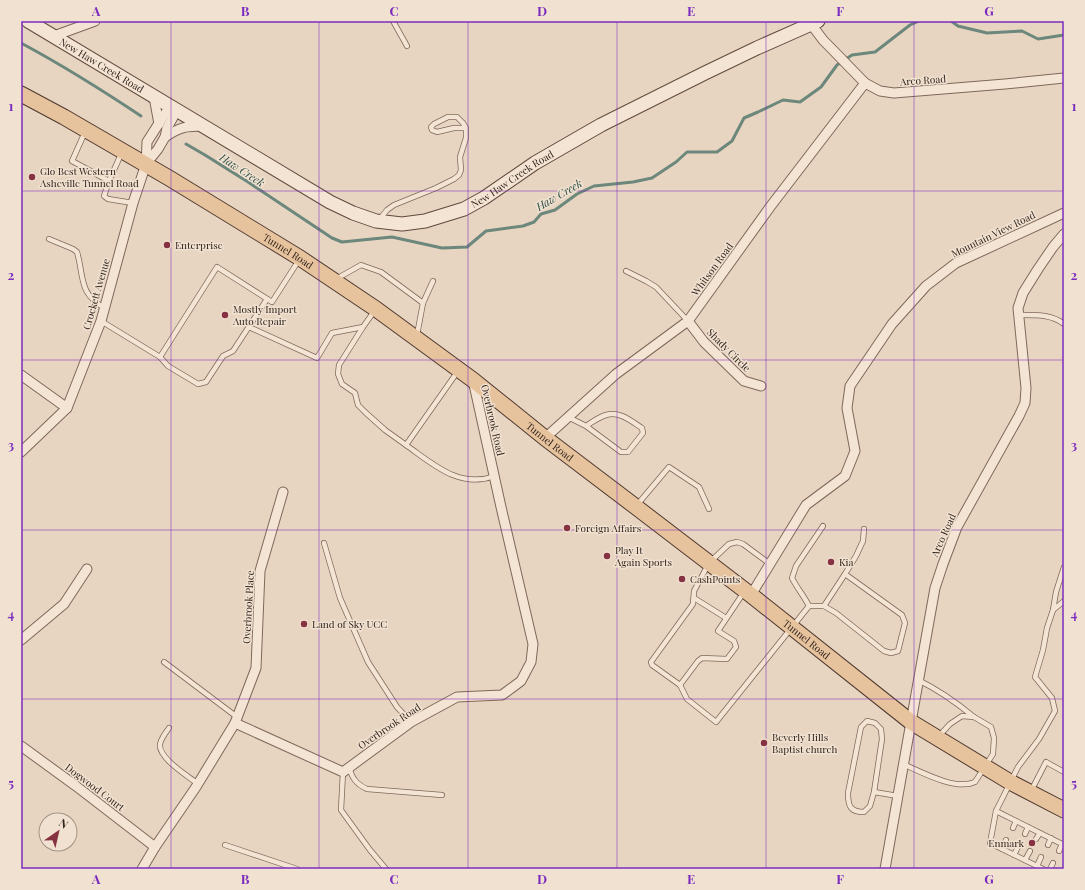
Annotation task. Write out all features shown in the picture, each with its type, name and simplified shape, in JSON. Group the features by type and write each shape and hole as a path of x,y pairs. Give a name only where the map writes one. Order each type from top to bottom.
{"main road":[{"name":"Tunnel Road","path":"21,94 146,164 300,258 376,309 473,380 545,438 792,627 911,722 1010,782 1064,810"}],"street":[{"name":"New Haw Creek Road","path":"28,21 330,202 354,213 377,221 402,224 425,221 464,209 484,198 535,163 601,125 757,48 815,23"},
{"path":"54,36 95,21"},
{"name":"Arco Road","path":"815,23 832,48 850,69 865,83 880,91 894,93 1064,78"},
{"name":"Whitson Road","path":"545,438 616,374 688,321 770,207 865,83"},
{"path":"154,97 158,124"},
{"path":"146,164 165,137 173,108"},
{"name":"Crockett Avenue","path":"21,452 67,408 105,308 133,203 146,164 147,142 158,124 173,108"},
{"path":"165,137 176,130 189,126 203,126"},
{"name":"Mountain View Road","path":"748,593 770,564 806,505 845,476 855,451 847,408 850,386 892,324 926,286 956,263 1064,213"},
{"name":"Arco Road","path":"885,869 935,588 957,528 1025,403 1026,388 1018,308 1023,293 1038,269 1053,246 1063,238"},
{"name":"Shady Circle","path":"688,321 704,342 744,381 761,386"},
{"path":"21,375 67,408"},
{"name":"Overbrook Road","path":"346,769 412,722 457,697 502,695 521,681 531,662 533,644 473,380"},
{"name":"Overbrook Place","path":"236,720 256,668 260,570 283,492"},
{"path":"21,640 64,604 87,569"},
{"path":"142,869 155,847 198,784 236,720 346,769"},
{"name":"Dogwood Court","path":"21,746 155,847"}],"lane":[{"path":"393,21 407,46"},
{"path":"377,221 394,205 436,188 459,175 461,170 460,157 466,138 466,128 457,117 448,117 434,124 432,127 432,130 437,132 454,128 466,128"},
{"path":"85,130 72,161 109,180"},
{"path":"122,151 109,180 104,196 108,199 133,203"},
{"path":"49,239 76,252 84,286 90,297 97,304 105,308"},
{"path":"160,357 217,267 272,302 300,258"},
{"path":"333,280 361,265 381,272 423,303"},
{"path":"626,271 656,287 688,321"},
{"path":"416,338 423,303 433,281"},
{"path":"101,321 160,357 168,366 198,384 206,382 223,356 234,351 267,299"},
{"path":"376,309 339,366 338,374 342,384 356,393 358,405 385,430 445,472 472,480 488,479 495,476"},
{"path":"1019,315 1041,315 1058,320 1064,324"},
{"path":"249,327 316,358 332,333 363,327"},
{"path":"406,445 459,370"},
{"path":"568,417 586,426 621,452 628,452 643,433 642,428 621,415 614,414 606,415 586,426"},
{"path":"636,507 669,467 699,487 709,509"},
{"path":"810,606 797,588 792,578 796,566 823,526"},
{"path":"824,606 856,556 863,541 864,528"},
{"path":"770,564 743,544 737,542 729,544 709,563 694,591 693,604 651,662 652,665 680,685 687,699 716,722 810,606 824,606 836,613 884,650 892,653 898,651 905,623 902,615 845,574"},
{"path":"324,543 340,598 368,662 397,707 412,722"},
{"path":"1043,869 990,843 996,811 1010,782 1018,767 1039,739 1054,711 1052,698 1035,676 1053,610 1056,592 1064,568"},
{"path":"680,685 698,661 702,658 728,659 736,647 734,642 718,630 726,618 748,593"},
{"path":"694,598 726,618"},
{"path":"1053,610 1064,601"},
{"path":"164,662 236,720"},
{"path":"904,764 947,782 970,784 975,782 993,754 994,738 991,727 974,717 953,700 932,686 918,680"},
{"path":"937,738 950,724 962,716 974,717"},
{"path":"866,721 875,723 881,729 882,739 874,792 870,806 864,812 857,812 851,808 848,802 848,794 861,727 866,721"},
{"path":"169,728 160,743 160,752 173,765 198,784"},
{"path":"1030,793 1046,762 1064,772"},
{"path":"346,769 356,782 367,789 442,795"},
{"path":"346,769 340,810 386,869"},
{"path":"874,792 898,796"},
{"path":"996,811 1063,845 1059,851"},
{"path":"1013,828 1016,820"},
{"path":"1025,834 1028,827"},
{"path":"1036,839 1040,833"},
{"path":"1048,845 1051,838"},
{"path":"1002,849 1006,840"},
{"path":"225,844 297,869"},
{"path":"1014,855 1019,845"},
{"path":"1025,860 1030,851"},
{"path":"1037,866 1042,857"},
{"path":"1050,869 1053,863"}],"waterway":[{"name":"Haw Creek","path":"186,144 248,182 332,238 342,242 392,237 442,248 467,247 486,231 523,226 534,222 541,214 555,210 577,194 594,186 633,182 652,178 676,162 687,152 717,152 732,141 744,118 783,100 800,102 821,87 837,65 852,55 875,52 910,25 919,21"},
{"name":"Haw Creek","path":"951,21 958,26 987,33 1022,31 1038,39 1064,35"},
{"name":"Haw Creek","path":"21,43 82,78 141,116"}],"place":[{"name":"Glo Best Western Asheville Tunnel Road","path":"32,177"},
{"name":"Enterprise","path":"167,245"},
{"name":"Mostly Import Auto Repair","path":"225,315"},
{"name":"Foreign Affairs","path":"567,528"},
{"name":"Play It Again Sports","path":"607,556"},
{"name":"Kia","path":"831,562"},
{"name":"CashPoints","path":"682,579"},
{"name":"Land of Sky UCC","path":"304,624"},
{"name":"Beverly Hills Baptist church","path":"764,743"},
{"name":"Enmark","path":"1032,843"}]}
